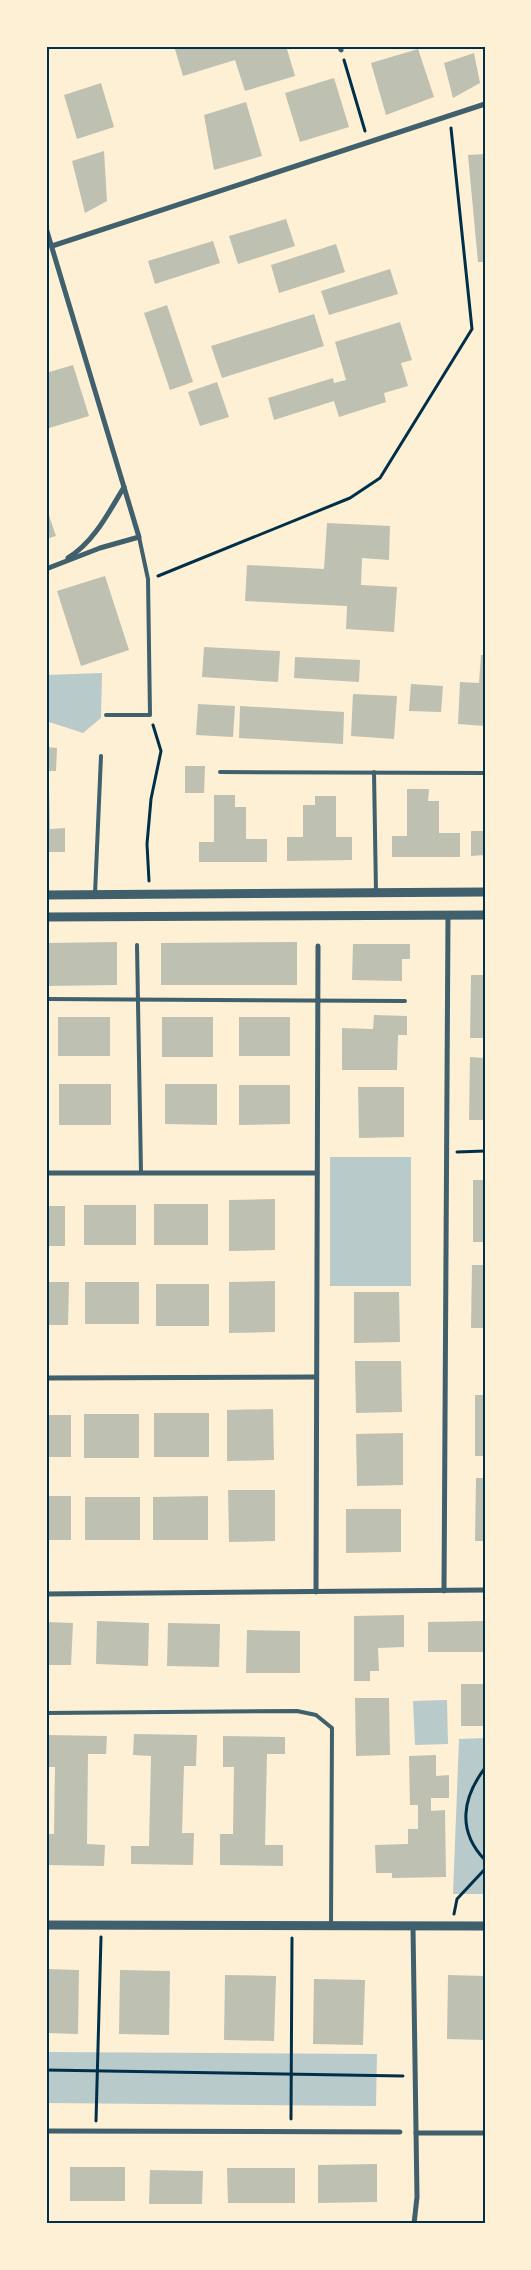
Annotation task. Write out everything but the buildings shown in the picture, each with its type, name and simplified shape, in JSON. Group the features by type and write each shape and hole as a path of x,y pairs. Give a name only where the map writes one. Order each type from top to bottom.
{"street":[{"path":"52,246 449,114 485,104"},
{"path":"46,228 139,538 100,548 46,569"},
{"path":"56,565 83,547 109,512 124,487"},
{"path":"46,895 485,892"},
{"path":"444,1590 448,915"},
{"path":"46,917 485,915"},
{"path":"316,1592 318,946"},
{"path":"46,1173 317,1173"},
{"path":"46,1378 316,1377"},
{"path":"46,1594 485,1590"},
{"path":"46,1925 292,1925 413,1928 485,1926"},
{"path":"413,1928 417,2210 414,2224"},
{"path":"46,2131 400,2132"},
{"path":"416,2133 485,2132"}],"lane":[{"path":"106,715 150,715 148,580 139,538"},
{"path":"95,895 100,756"},
{"path":"220,772 485,773"},
{"path":"374,772 376,893"},
{"path":"137,945 141,1173"},
{"path":"46,1000 405,1001"},
{"path":"46,1713 297,1711 316,1715 332,1728 331,1926"}],"path":[{"path":"340,48 368,141"},
{"path":"148,580 350,498 380,478 472,329 449,114"},
{"path":"149,894 147,844 152,799 161,750 150,715"},
{"path":"447,1152 485,1152"},
{"path":"485,1768 471,1786 465,1808 467,1831 477,1852 485,1860"},
{"path":"451,1927 457,1899 485,1869"},
{"path":"96,2132 102,1925"},
{"path":"291,2133 292,1925"},
{"path":"46,2070 415,2076"}],"shaded area":[{"path":"102,673 101,718 83,733 46,721 46,675"},
{"path":"330,1157 411,1157 411,1286 330,1286"},
{"path":"447,1700 448,1744 415,1745 413,1701"},
{"path":"485,1738 485,1894 453,1894 459,1739"},
{"path":"46,2052 377,2054 376,2106 46,2103"}]}
